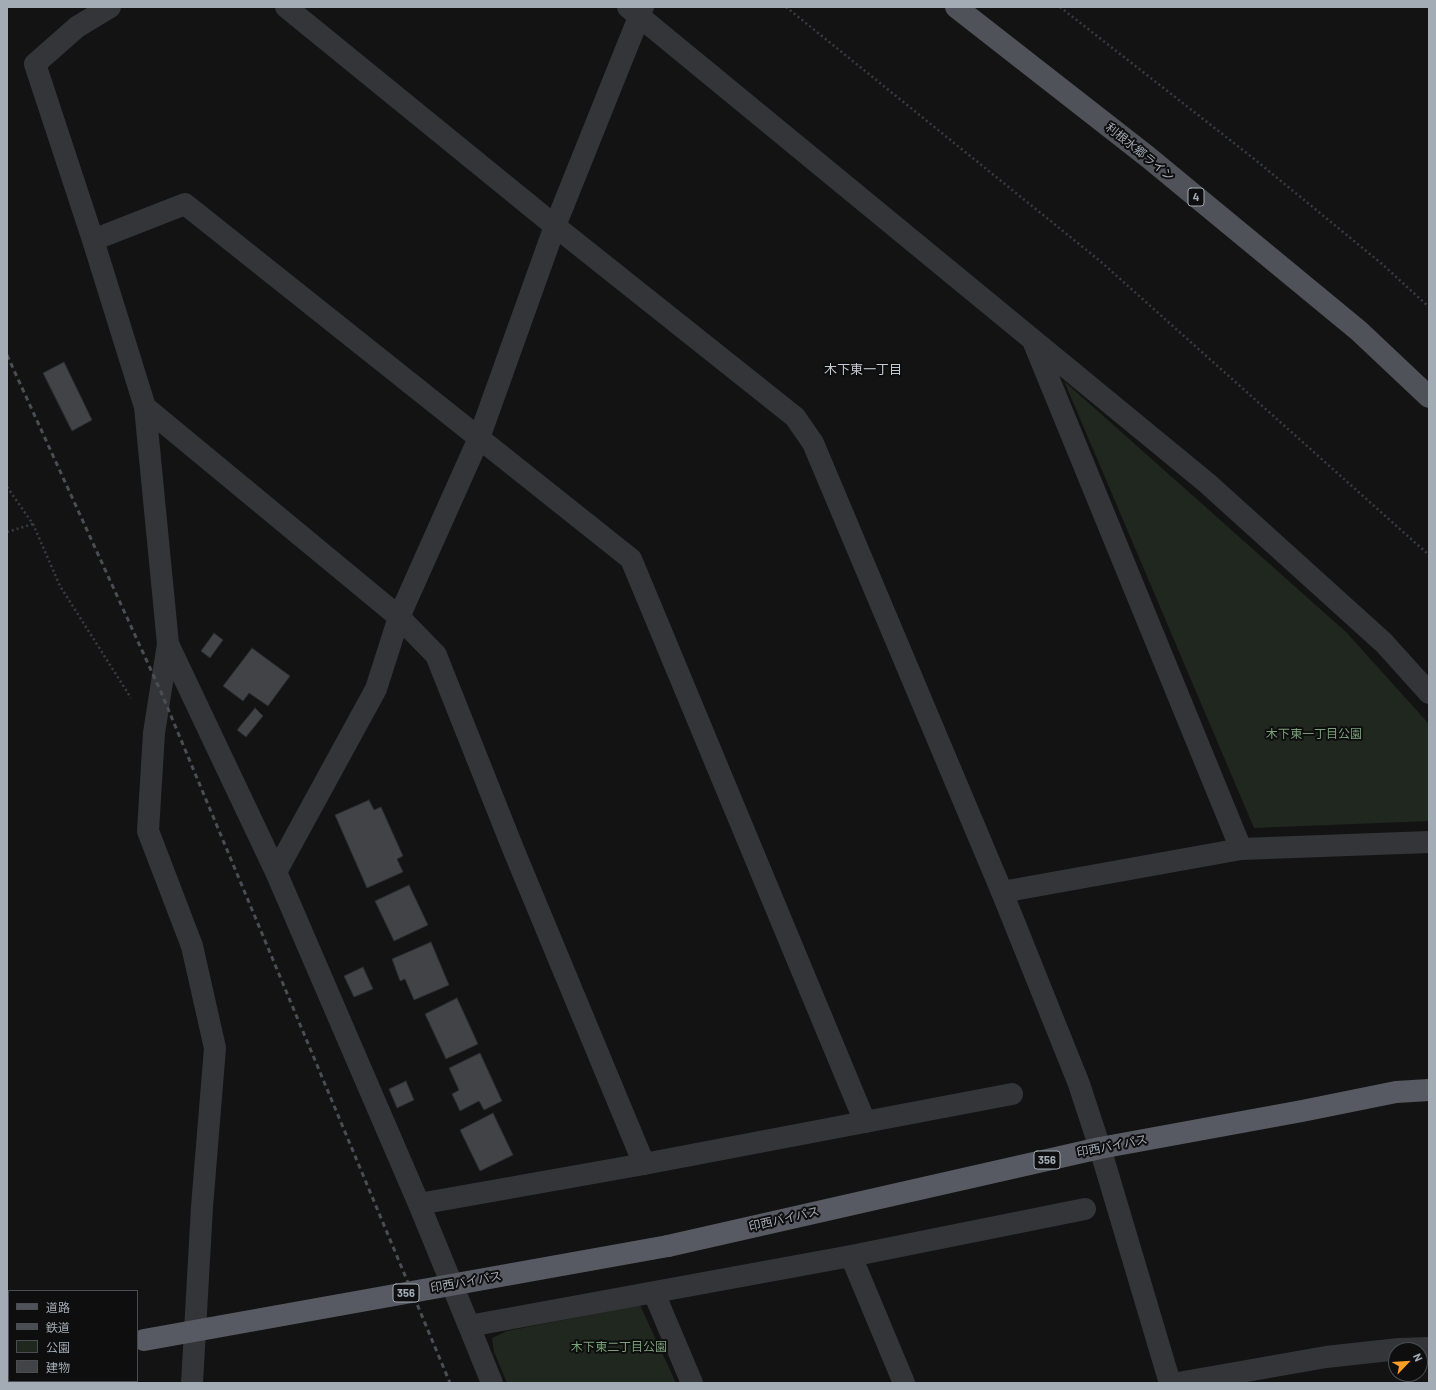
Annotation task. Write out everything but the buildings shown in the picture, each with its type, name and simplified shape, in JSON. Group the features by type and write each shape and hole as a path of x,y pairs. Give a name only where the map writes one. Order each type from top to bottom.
{"highway":[{"name":"印西バイパス","path":"141,1340 668,1246 1100,1148 1396,1092 1429,1090"}],"main road":[{"name":"利根水郷ライン","path":"956,7 1148,157 1359,331 1429,397"}],"street":[{"path":"110,7 77,27 34,64 93,240 145,407 168,644 154,733 148,831 192,946 215,1048 202,1207 192,1383"},
{"path":"286,7 555,226 795,417 813,443 1002,892 1079,1084 1100,1148 1170,1383"},
{"path":"276,872 376,689 399,617 479,438 555,226 637,10 1207,483 1384,643 1429,693"},
{"path":"93,240 185,204 631,559 865,1122"},
{"path":"1033,340 1241,849"},
{"path":"145,407 399,617 436,655 514,851 644,1164"},
{"path":"168,644 276,872 419,1204 492,1383"},
{"path":"1002,892 1241,849 1429,842"},
{"path":"419,1204 644,1164 1012,1094"},
{"path":"469,1326 851,1256 1085,1209"},
{"path":"851,1256 904,1383"},
{"path":"654,1293 692,1383"},
{"path":"1178,1383 1326,1357 1400,1349 1429,1348"}],"path":[{"path":"786,7 1100,262 1429,555"},
{"path":"1060,7 1284,184 1382,264 1429,307"},
{"path":"7,487 33,524 60,586 154,733"},
{"path":"7,532 33,524"}],"green space":[{"name":"木下東一丁目公園","path":"1064,381 1346,632 1429,724 1429,821 1254,828"},
{"name":"木下東二丁目公園","path":"640,1305 676,1383 507,1383 494,1352 492,1338 507,1331"}],"railway":[{"path":"7,355 161,692 450,1383"}],"district":[{"name":"木下東一丁目","path":"863,370"}]}
